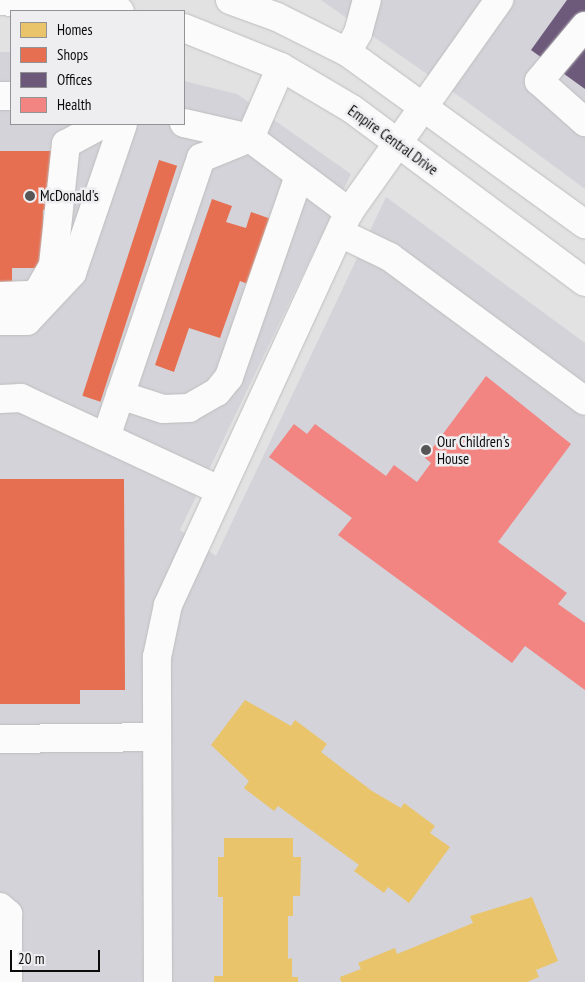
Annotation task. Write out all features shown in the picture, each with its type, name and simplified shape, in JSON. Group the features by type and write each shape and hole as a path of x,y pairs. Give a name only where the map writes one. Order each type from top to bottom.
{"street":[{"path":"230,0 277,17 347,52 425,106 585,224"},
{"path":"347,52 358,33 367,0"},
{"path":"158,982 156,737 158,657 168,605 219,490 344,222 397,143 499,0"},
{"path":"0,1 108,10"},
{"name":"Empire Central Drive","path":"185,28 281,67 397,143 585,282"},
{"path":"581,39 539,81 585,122"},
{"path":"106,438 200,158 250,138 281,67"},
{"path":"185,123 250,138 300,176 344,222 585,401"},
{"path":"0,296 36,295 53,265 66,144 101,125"},
{"path":"0,321 27,321 72,273 123,125"},
{"path":"120,396 172,409 204,403 217,392 229,377 300,176"},
{"path":"0,399 21,398 219,490"},
{"path":"0,739 156,737"},
{"path":"0,907 8,914 8,982"}],"shaded area":[{"path":"321,0 585,0 585,189 470,104"},
{"path":"0,52 10,52 10,125 185,125 185,81 237,94 351,174 180,530 216,556 386,197 585,343 585,982 0,982"}],"building: Homes":[{"path":"245,700 291,726 295,720 327,744 321,752 372,791 401,808 404,803 435,826 430,833 450,847 409,903 388,887 384,893 354,871 359,865 278,806 274,811 244,788 249,781 211,745"},
{"path":"224,838 293,838 293,857 301,857 300,896 293,896 293,916 288,916 288,959 292,958 292,977 298,977 298,982 214,982 214,976 223,976 223,897 218,897 218,857 224,857"},
{"path":"532,897 558,961 536,970 539,977 527,982 341,982 340,977 361,969 358,963 395,948 397,954 473,923 470,916"}],"building: Shops":[{"path":"0,151 51,151 55,210 43,210 43,268 12,268 12,287 0,287"},
{"path":"159,160 177,166 100,402 82,396"},
{"path":"212,199 232,206 226,222 246,228 251,212 271,219 248,284 240,281 220,338 189,328 174,372 155,365"},
{"path":"0,479 124,479 125,690 80,690 80,704 0,704"}],"building: Offices":[{"path":"567,0 585,0 585,89 531,50"}],"building: Health":[{"path":"486,376 571,444 498,542 567,593 558,604 585,623 585,690 525,646 512,663 338,535 352,518 269,457 294,424 307,434 315,424 386,476 394,465 417,482 431,463 425,458"}],"place":[{"name":"McDonald's","path":"30,196"},
{"name":"Our Children's House","path":"426,450"}]}
